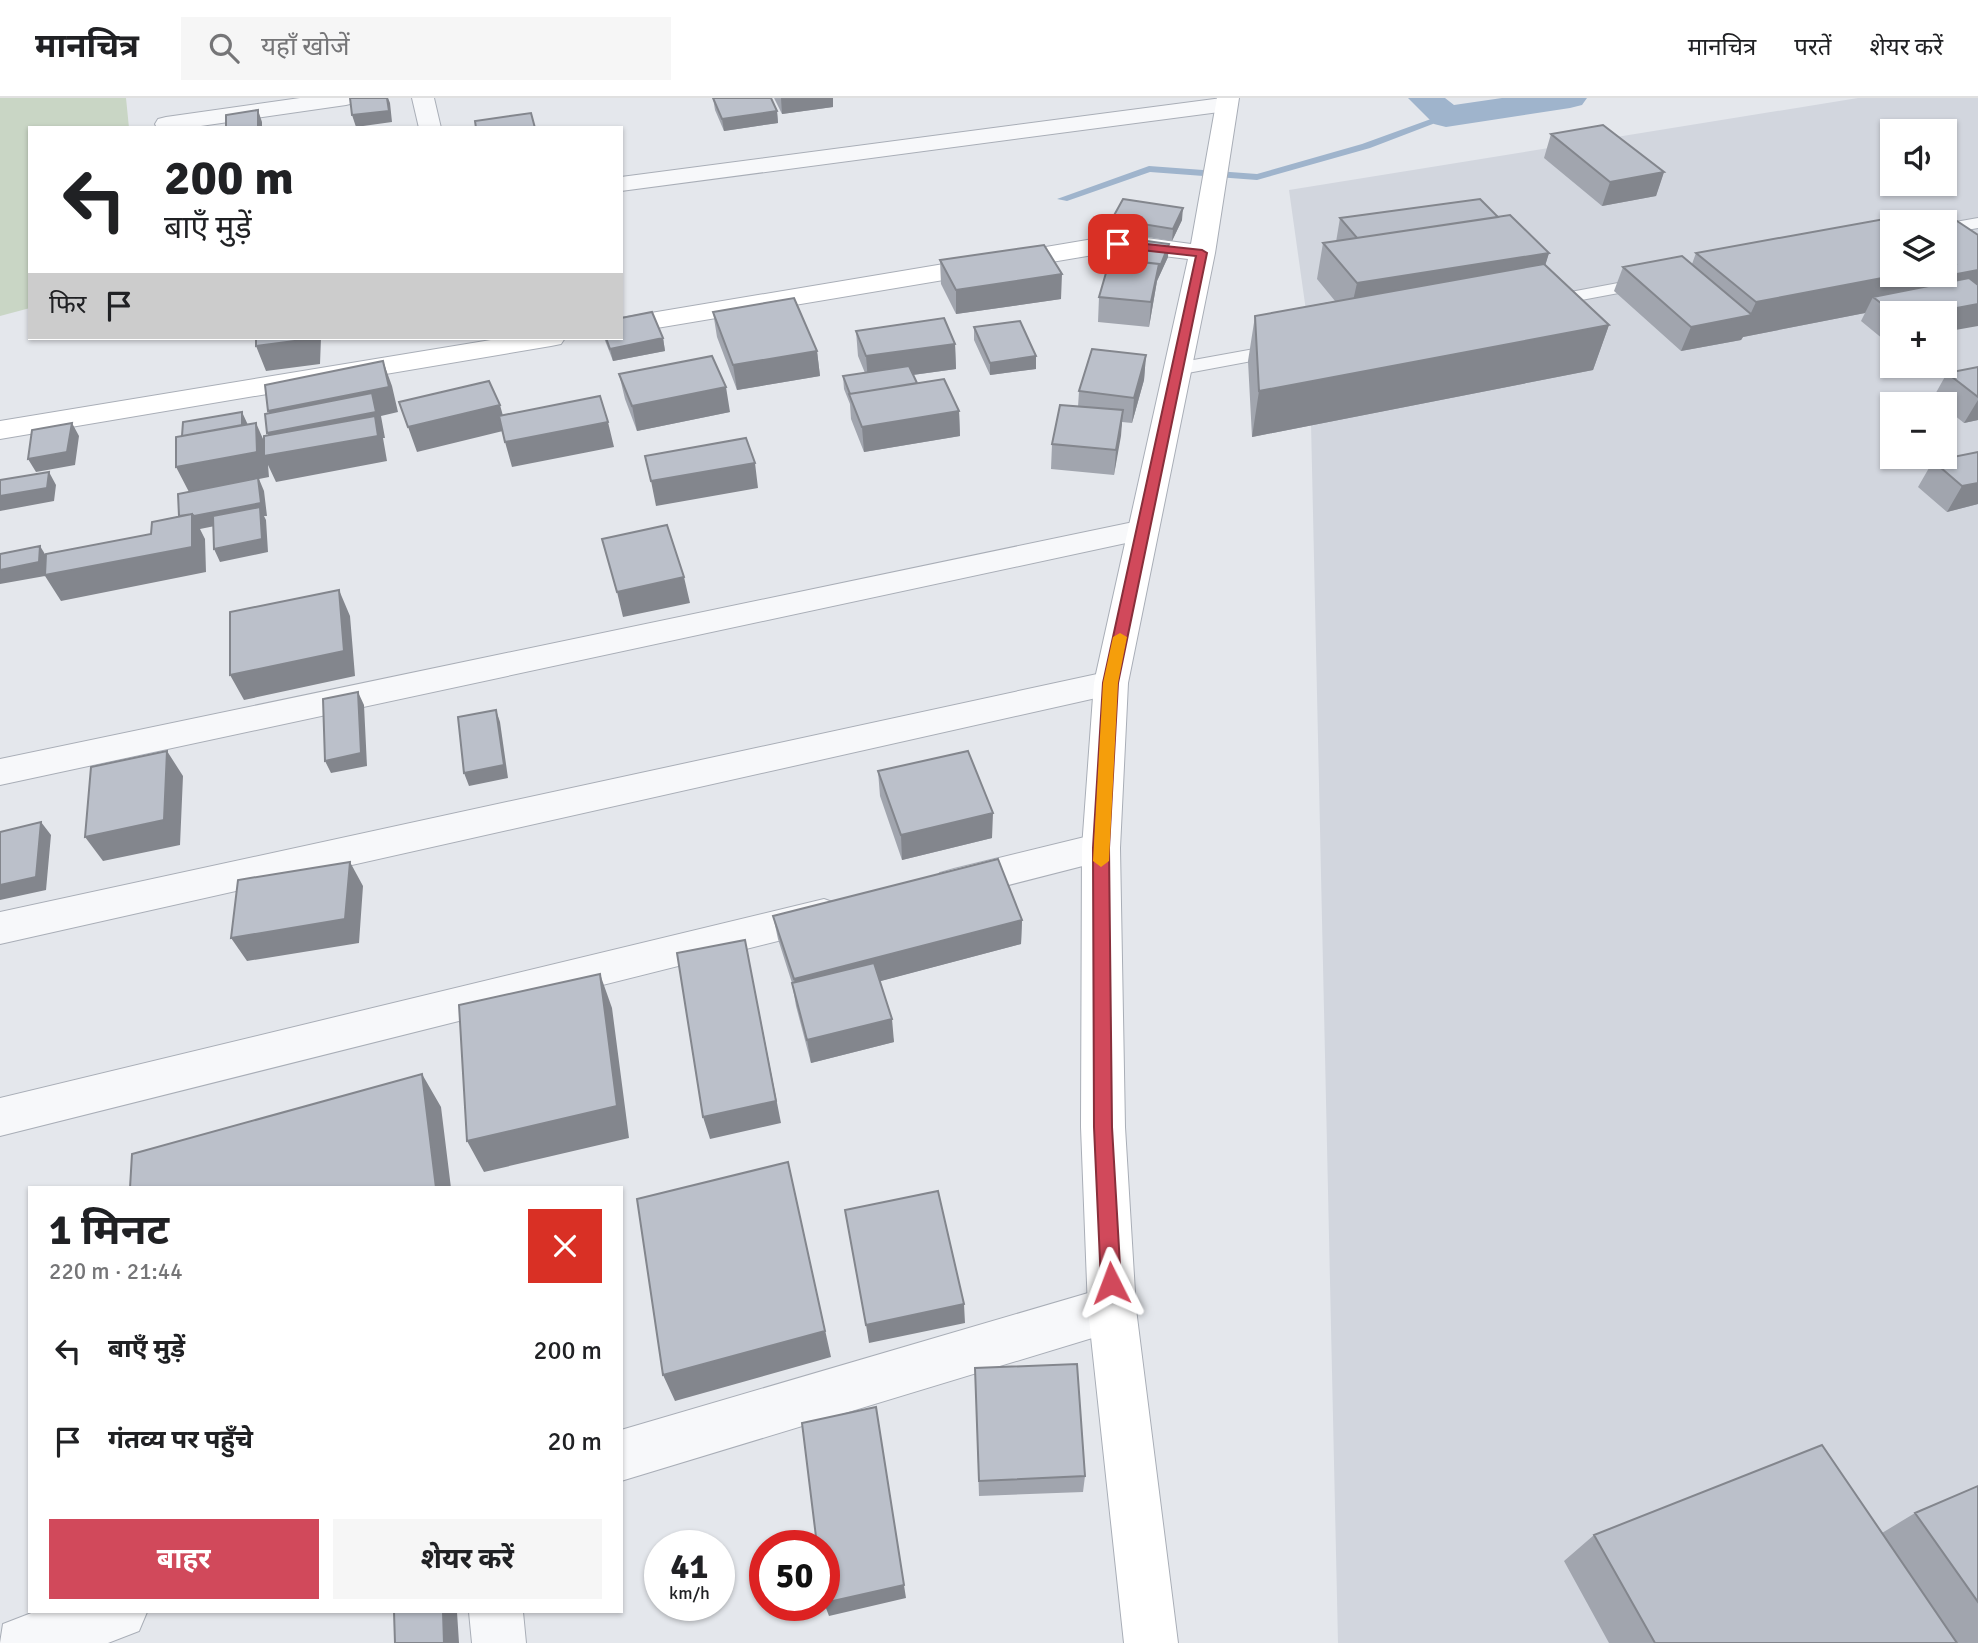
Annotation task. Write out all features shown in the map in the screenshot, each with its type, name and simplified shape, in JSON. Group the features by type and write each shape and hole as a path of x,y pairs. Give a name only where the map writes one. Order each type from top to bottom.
{"main road":[{"path":"1151,1643 1112,1309 1103,1127 1101,848 1111,683 1202,253 1227,101"},
{"path":"623,326 1099,246 1139,245 1202,253"},
{"path":"0,430 539,340"}],"street":[{"path":"165,98 166,126 346,98"},
{"path":"423,98 430,126"},
{"path":"623,184 1227,101"},
{"path":"0,772 1143,530"},
{"path":"0,928 1111,683"},
{"path":"924,891 1101,848"},
{"path":"0,1116 856,907"},
{"path":"623,1455 1112,1309"},
{"path":"496,1613 499,1643"},
{"path":"22,1643 99,1625"}],"lane":[{"path":"1957,227 1978,223"},
{"path":"1531,304 1668,279"},
{"path":"1177,369 1300,346"}],"shaded area":[{"path":"1858,98 1978,98 1978,1643 1338,1643 1309,332 1289,190"}],"green space":[{"path":"0,98 126,98 129,126 28,126 28,309 0,316"}],"building":[{"path":"350,98 387,98 389,111 352,115"},
{"path":"713,98 771,98 777,111 722,119"},
{"path":"258,110 258,126 226,126 226,115"},
{"path":"531,113 534,126 476,126 475,121"},
{"path":"1603,125 1664,172 1610,182 1551,134"},
{"path":"1123,199 1183,208 1173,229 1112,219"},
{"path":"1480,199 1498,217 1357,238 1340,218"},
{"path":"1510,215 1549,253 1357,283 1323,243"},
{"path":"1880,220 1880,278 1756,302 1696,253"},
{"path":"1957,221 1978,235 1978,270 1957,274"},
{"path":"1125,238 1169,244 1159,269 1159,264 1114,259"},
{"path":"1044,245 1062,274 956,290 940,260"},
{"path":"1682,256 1752,315 1691,327 1623,267"},
{"path":"1110,259 1159,264 1151,302 1099,297"},
{"path":"1544,264 1609,325 1259,391 1255,316"},
{"path":"1969,278 1978,285 1978,304 1957,308 1957,301 1880,302 1873,297 1924,287 1957,287 1957,280"},
{"path":"794,298 817,351 733,365 713,312"},
{"path":"652,312 663,338 610,349 607,340 623,340 623,318"},
{"path":"944,318 955,344 866,356 856,331"},
{"path":"1020,321 1036,356 990,363 974,327"},
{"path":"256,340 302,340 256,346"},
{"path":"1092,349 1146,355 1134,398 1079,391"},
{"path":"712,356 726,387 632,406 619,374"},
{"path":"383,361 389,387 268,411 265,385"},
{"path":"909,366 917,383 850,394 843,376"},
{"path":"1978,367 1978,397 1953,378 1957,378 1957,371"},
{"path":"944,379 959,411 862,427 849,394"},
{"path":"489,381 500,405 408,427 399,402"},
{"path":"372,393 376,412 267,433 265,414"},
{"path":"600,396 608,422 505,442 499,416"},
{"path":"1060,405 1123,410 1116,450 1052,444"},
{"path":"242,412 242,425 182,436 183,422"},
{"path":"375,416 378,436 264,456 264,436"},
{"path":"72,423 67,452 28,459 32,430"},
{"path":"256,423 257,452 176,467 176,437"},
{"path":"746,438 755,463 651,481 645,456"},
{"path":"1978,452 1978,483 1962,486 1942,469 1957,469 1957,456"},
{"path":"49,472 47,488 0,496 0,480"},
{"path":"258,478 261,503 194,516 179,516 178,494"},
{"path":"260,507 262,539 214,549 213,516"},
{"path":"192,514 192,547 45,575 46,554 151,534 152,522"},
{"path":"667,525 684,577 617,592 602,539"},
{"path":"40,546 39,562 0,570 0,554"},
{"path":"339,590 344,651 230,675 230,612"},
{"path":"358,692 361,753 325,761 323,699"},
{"path":"496,710 504,765 464,773 458,717"},
{"path":"167,751 164,820 85,837 91,767"},
{"path":"968,751 993,813 901,835 878,771"},
{"path":"41,822 36,877 0,885 0,832"},
{"path":"998,859 1022,920 794,979 773,916"},
{"path":"350,862 345,919 231,938 238,880"},
{"path":"745,940 776,1101 703,1117 677,953"},
{"path":"874,963 892,1019 807,1040 792,983"},
{"path":"600,974 617,1106 467,1141 459,1005"},
{"path":"422,1074 436,1186 130,1186 132,1154"},
{"path":"788,1162 825,1331 663,1375 637,1199"},
{"path":"938,1191 964,1304 866,1325 845,1210"},
{"path":"1077,1364 1085,1476 979,1481 975,1368"},
{"path":"876,1407 904,1585 840,1599 840,1530 815,1530 802,1423"},
{"path":"1822,1445 1957,1643 1655,1643 1594,1535"},
{"path":"1978,1486 1978,1602 1915,1513"},
{"path":"394,1613 443,1613 444,1643 395,1643"}],"waterway":[{"path":"1425,98 1446,117 1570,98"},
{"path":"1063,199 1149,169 1257,177 1366,146 1446,117"}],"slow traffic":[{"path":"1101,861 1111,683 1120,637"}],"route":[{"path":"1111,1283 1103,1127 1101,848 1111,683 1202,253 1118,244"}]}
